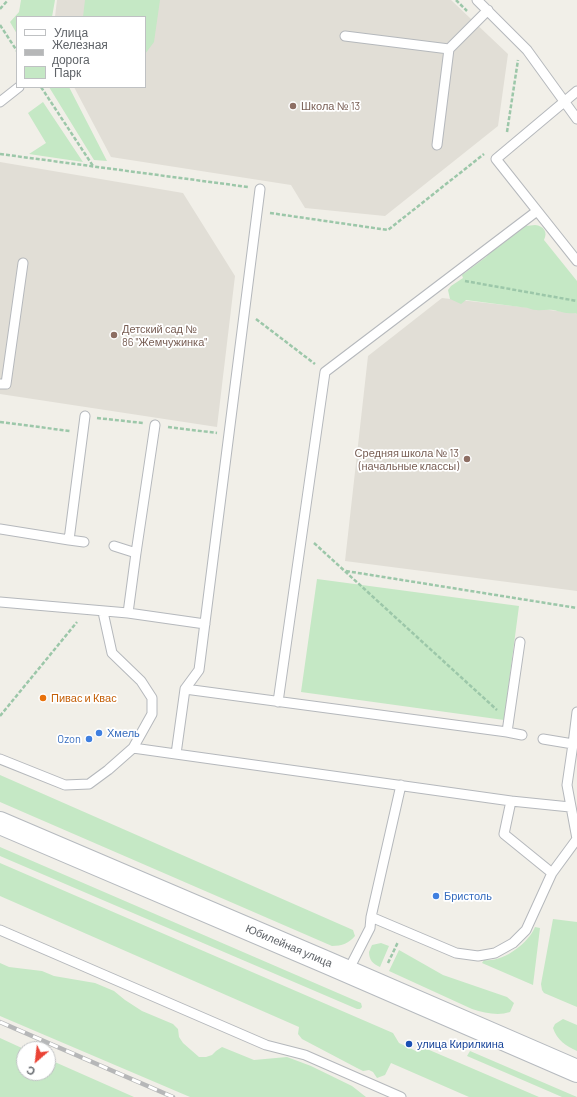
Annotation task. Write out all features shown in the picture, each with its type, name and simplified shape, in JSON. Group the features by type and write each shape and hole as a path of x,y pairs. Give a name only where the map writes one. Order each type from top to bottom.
{"main road":[{"name":"Юбилейная улица","path":"0,823 577,1071"}],"lane":[{"path":"477,0 527,50 577,119"},
{"path":"436,144 449,49 488,10"},
{"path":"345,36 449,49"},
{"path":"0,102 18,88"},
{"path":"577,91 496,159 577,261"},
{"path":"176,754 185,689 199,670 260,189"},
{"path":"278,702 325,372 537,211"},
{"path":"0,384 6,384 23,263"},
{"path":"69,540 85,416"},
{"path":"128,613 155,425"},
{"path":"0,529 84,542"},
{"path":"114,546 136,554"},
{"path":"0,602 128,613 205,624"},
{"path":"0,759 65,785 88,784 108,770 134,748 152,714 152,698 141,681 112,653 103,612"},
{"path":"507,732 520,642"},
{"path":"185,689 507,732 522,736"},
{"path":"371,917 456,953 478,956 495,953 513,943 526,930 552,873 577,839 567,785 577,712"},
{"path":"543,739 573,744"},
{"path":"134,748 511,801 570,807"},
{"path":"348,972 370,928 371,917 401,786"},
{"path":"511,801 504,834 552,873"},
{"path":"0,930 266,1045 305,1056 401,1097"}],"path":[{"path":"0,9 8,0"},
{"path":"456,0 478,21"},
{"path":"0,25 16,49"},
{"path":"507,136 518,60 513,55"},
{"path":"42,88 93,166"},
{"path":"258,212 388,230 488,150"},
{"path":"0,154 260,189"},
{"path":"448,278 577,302"},
{"path":"245,310 325,372"},
{"path":"0,422 83,433"},
{"path":"302,532 509,721"},
{"path":"345,571 577,608"},
{"path":"0,716 87,610"},
{"path":"388,963 399,941"}],"shaded area":[{"name":"Школа № 13","path":"57,0 451,0 508,54 498,126 385,216 305,208 291,185 111,157 75,88 146,88 146,16 55,16"},
{"name":"Детский сад № 86 \"Жемчужинка\"","path":"0,162 183,193 235,276 217,427 0,394"},
{"name":"Средняя школа № 13 (начальные классы)","path":"442,298 576,313 577,315 577,591 345,561 368,356"}],"green space":[{"path":"21,0 55,0 52,16 16,16 16,32 10,22 19,12"},
{"path":"85,0 160,0 154,42 146,53 146,16 83,16"},
{"path":"50,88 70,88 107,161 94,160"},
{"path":"43,102 83,162 29,154 46,143 28,113"},
{"path":"535,225 543,228 546,234 544,240 577,281 577,315 576,313 553,310 534,310 466,300 461,304 450,299 448,290 451,286 463,278 462,275 486,257 492,250 497,248 526,226"},
{"path":"317,579 519,606 504,720 301,692"},
{"path":"0,775 353,930 355,936 345,944 332,946 0,802"},
{"path":"0,847 361,1003 362,1007 357,1009 0,856"},
{"path":"0,863 393,1033 399,1043 416,1051 427,1049 539,1097 469,1097 391,1063 385,1075 377,1078 373,1072 369,1070 363,1071 302,1039 298,1034 299,1027 0,896"},
{"path":"553,919 577,922 577,1007 544,993 542,990 541,984"},
{"path":"535,927 540,928 533,985 482,963 484,960 499,958 514,951 527,940"},
{"path":"381,943 389,946 380,967 375,965 372,961 369,952 372,945"},
{"path":"399,950 443,975 507,997 514,1003 510,1012 491,1014 472,1009 389,971"},
{"path":"0,963 9,967 42,971 54,976 95,983 114,991 142,1011 173,1024 178,1029 179,1037 183,1043 199,1057 212,1055 222,1047 254,1060 287,1057 311,1066 352,1086 366,1097 190,1097 0,1016"},
{"path":"563,1019 577,1025 577,1051 562,1042 553,1028 555,1024"},
{"path":"0,1038 16,1045 16,1081 56,1081 56,1063 134,1097 0,1097"},
{"path":"470,1051 577,1097 562,1097 467,1056"}],"railway":[{"path":"0,1022 173,1097"}],"place":[{"name":"Школа № 13","path":"293,106"},
{"name":"Детский сад № 86 \"Жемчужинка\"","path":"114,335"},
{"name":"Средняя школа № 13 (начальные классы)","path":"467,459"},
{"name":"Пивас и Квас","path":"43,698"},
{"name":"Хмель","path":"99,733"},
{"name":"Ozon","path":"89,739"},
{"name":"Бристоль","path":"436,896"},
{"name":"улица Кирилкина","path":"409,1044"}]}
